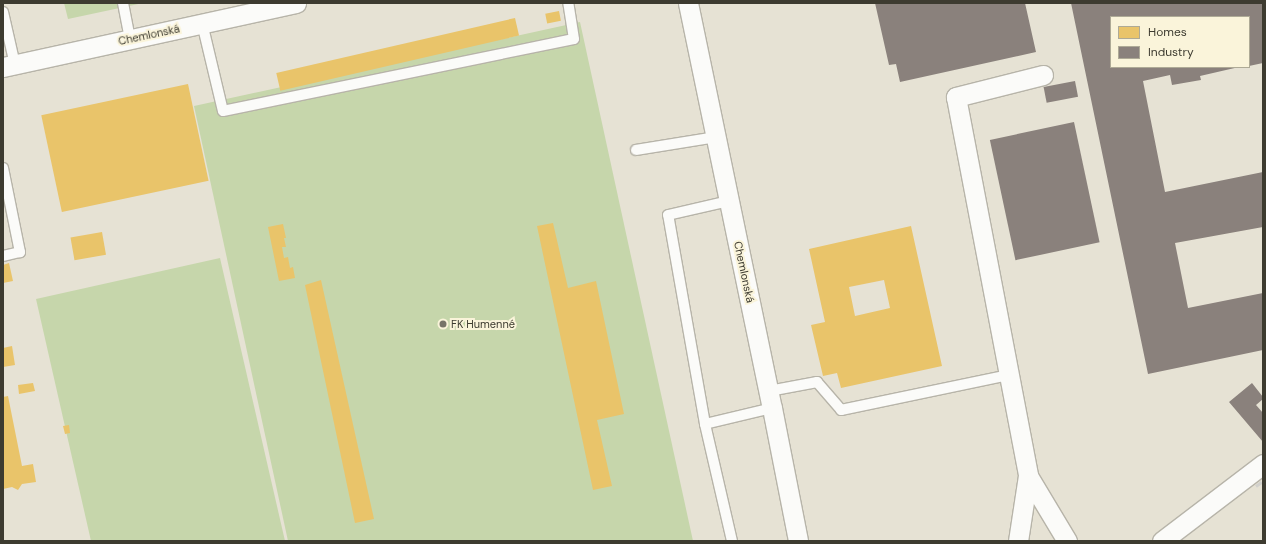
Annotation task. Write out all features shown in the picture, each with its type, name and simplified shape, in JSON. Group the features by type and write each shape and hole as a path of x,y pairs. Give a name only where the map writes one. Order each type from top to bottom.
{"street":[{"name":"Chemlonská","path":"9,66 296,3"},
{"name":"Chemlonská","path":"688,3 771,400 798,541"},
{"path":"1018,541 1028,476 956,97 1043,75"},
{"path":"1162,541 1263,464"},
{"path":"1028,476 1067,541"}],"lane":[{"path":"122,3 130,39"},
{"path":"202,23 223,112 574,39 568,3"},
{"path":"3,16 9,66"},
{"path":"636,150 716,136"},
{"path":"3,168 20,252 3,256"},
{"path":"729,201 668,214 705,424 732,541"},
{"path":"705,424 817,382 841,410 1009,375"}],"green space":[{"path":"64,3 143,3 68,19"},
{"name":"FK Humenné","path":"580,22 693,541 288,541 194,106"},
{"path":"220,258 285,541 91,541 36,299"}],"building: Homes":[{"path":"559,11 561,21 547,23 545,14"},
{"path":"515,18 519,36 280,91 276,73"},
{"path":"188,84 209,181 62,212 41,115"},
{"path":"553,223 568,288 596,281 624,414 597,420 612,486 593,490 537,226"},
{"path":"283,224 286,238 284,238 286,247 282,247 284,258 288,257 290,268 293,267 295,278 279,281 268,227"},
{"path":"911,226 942,366 841,388 837,373 823,376 811,325 825,322 809,249","holes":["884,280 890,308 855,316 849,287"]},
{"path":"102,232 106,255 74,260 70,238"},
{"path":"9,263 13,281 3,283 3,265"},
{"path":"321,280 374,519 355,523 305,285"},
{"path":"12,346 15,365 3,367 3,348"},
{"path":"33,383 35,391 19,394 18,385"},
{"path":"8,396 22,466 33,464 36,482 22,484 18,490 12,487 3,489 3,397"},
{"path":"69,425 70,433 65,434 63,426"}],"building: Industry":[{"path":"875,3 1025,3 1036,52 900,82 896,64 889,65"},
{"path":"1071,3 1263,3 1263,63 1250,66 1250,16 1110,16 1110,68 1235,68 1200,76 1201,80 1172,85 1170,75 1143,81 1165,192 1263,172 1263,227 1175,243 1188,308 1263,293 1263,350 1148,374"},
{"path":"1075,81 1078,97 1047,103 1044,87"},
{"path":"1074,122 1100,242 1015,260 990,140"},
{"path":"1252,383 1263,397 1263,399 1256,405 1263,413 1263,442 1229,402"}],"railway":[{"path":"1256,486 1263,481"}],"place":[{"name":"FK Humenné","path":"443,324"}]}
